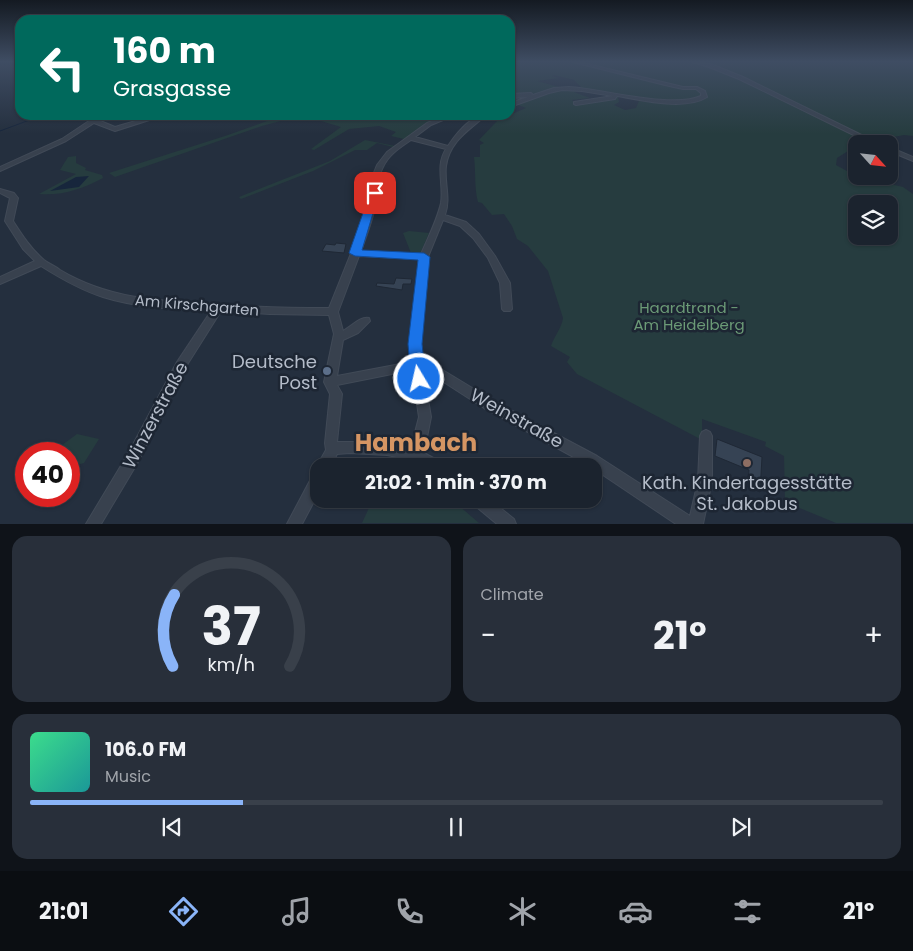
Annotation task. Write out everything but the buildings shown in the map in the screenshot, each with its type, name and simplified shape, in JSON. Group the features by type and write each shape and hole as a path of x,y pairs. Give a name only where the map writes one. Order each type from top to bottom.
{"street":[{"path":"515,103 566,88 670,102 698,100 703,98 704,95 701,90 696,88 670,85"},
{"path":"756,85 858,135"},
{"path":"576,103 619,95"},
{"path":"515,96 538,96"},
{"path":"0,169 55,144 94,121 115,129 145,120"},
{"path":"328,458 332,450 331,442 336,394 330,382 338,338 338,325 333,312 371,205 376,175 382,160 429,124 439,120"},
{"path":"415,454 425,417 416,365 415,344 424,257 442,217 445,199 443,166 449,148 466,127 476,120"},
{"path":"412,138 449,148"},
{"path":"898,153 912,158"},
{"name":"Am Kirschgarten","path":"0,191 11,194 14,198 9,220 26,247 41,262 58,274 83,286 118,297 171,306 333,312"},
{"path":"442,217 463,224 476,236 492,258 505,283 507,309"},
{"path":"355,253 424,257"},
{"path":"0,281 41,262"},
{"name":"Winzerstraße","path":"92,524 129,465 180,364 218,308"},
{"path":"338,338 354,330 365,321"},
{"name":"Weinstraße","path":"330,382 416,365 434,369 488,404 584,455 688,524"},
{"path":"696,524 705,481 706,436"},
{"path":"332,450 338,448 374,447 399,450 422,458"},
{"path":"294,524 310,495"},
{"path":"489,508 509,524"}],"green space":[{"name":"Haardtrand - Am Heidelberg","path":"515,85 559,87 538,94 527,93 532,96 515,102"},
{"name":"Haardtrand - Am Heidelberg","path":"579,85 913,85 913,136 848,135 848,151 837,158 836,165 848,172 848,185 894,185 903,187 913,194 913,523 836,523 785,502 784,456 765,446 766,442 702,419 702,440 577,374 567,362 570,357 551,346 563,318 548,271 528,246 517,239 512,226 504,214 492,215 482,203 478,202 474,157 480,157 480,145 484,143 479,140 498,120 515,120 515,113 526,108 516,104 565,89 577,90 574,92 590,98 572,100 577,104 618,97 619,102 614,105 625,110 636,108 639,101 657,103 658,101 592,91"},
{"path":"270,120 284,120 115,177 109,173"},
{"path":"318,120 438,120 397,144 404,139 391,136 396,132 379,126 349,129 314,150 311,149 341,127"},
{"path":"365,140 395,146 377,143 367,150 355,150 313,171 241,199 239,197 330,161"},
{"path":"76,156 76,163 86,168 85,170 102,175 103,178 72,191 56,194 39,194 76,174 60,170 68,157"},
{"path":"409,231 429,233 420,254 411,253 403,233"},
{"path":"77,434 99,439 84,463 80,464 80,442 66,442"},
{"path":"369,508 462,508 479,523 362,523"}],"water":[{"path":"89,176 79,187 50,191 76,177"}],"waterway":[{"path":"0,131 30,120"}],"place":[{"name":"Deutsche Post","path":"327,371"},
{"name":"Kath. Kindertagesstätte St. Jakobus","path":"747,463"}],"district":[{"name":"Hambach","path":"416,442"}],"route":[{"path":"375,193 364,231 355,253 424,257 415,344 419,379"}]}
